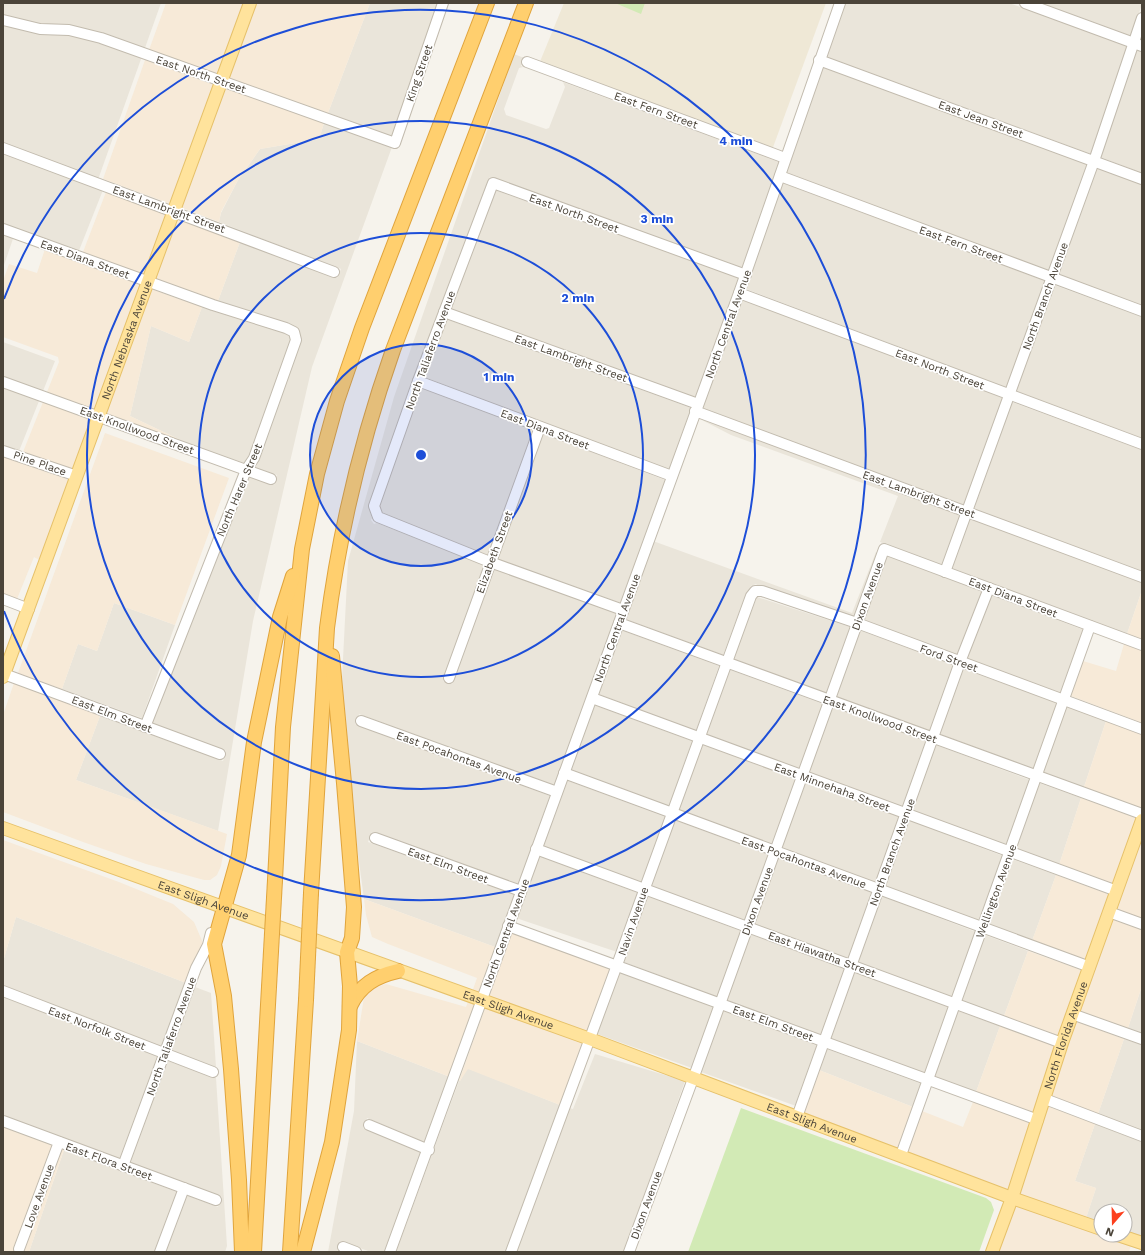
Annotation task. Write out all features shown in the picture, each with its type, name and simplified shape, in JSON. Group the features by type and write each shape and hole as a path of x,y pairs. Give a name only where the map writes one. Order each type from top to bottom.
{"highway":[{"path":"254,1252 270,987 283,727 302,549 317,474 337,400 362,328 487,3"},
{"path":"290,1252 327,628 343,526 361,451 374,406 414,292 526,3"},
{"path":"242,1252 231,1069 224,996 214,944 239,856 254,742 273,647 280,617 302,549"},
{"path":"303,1252 332,1142 345,1060 349,1030 350,1006 347,952 352,938 354,907 335,680 327,628"},
{"path":"350,1006 354,997 366,984 385,974 398,971"}],"main road":[{"name":"North Nebraska Avenue","path":"4,675 250,3"},
{"name":"North Florida Avenue","path":"992,1252 1012,1198 1072,1014 1142,820"},
{"name":"East Sligh Avenue","path":"3,828 590,1039 1012,1198 1093,1226"}],"street":[{"name":"King Street","path":"395,143 443,3"},
{"name":"North Central Avenue","path":"390,1252 429,1150 508,926 746,275 785,158 840,3"},
{"path":"1025,3 1138,44"},
{"name":"North Branch Avenue","path":"945,572 1138,44 1142,18"},
{"name":"East North Street","path":"3,20 40,29 69,30 101,38 395,143"},
{"name":"East Jean Street","path":"819,60 1142,179"},
{"name":"East Fern Street","path":"527,62 785,158"},
{"name":"East Lambright Street","path":"3,148 334,272"},
{"name":"East Fern Street","path":"780,176 1142,311"},
{"name":"East North Street","path":"493,183 746,275"},
{"name":"North Taliaferro Avenue","path":"490,562 378,517 374,506 418,381 493,183"},
{"name":"East Diana Street","path":"3,229 213,305"},
{"name":"East North Street","path":"739,293 1142,444"},
{"name":"North Harer Street","path":"145,727 246,470 254,458 296,340 294,332 286,328 213,305"},
{"name":"East Lambright Street","path":"444,312 967,512 1142,577"},
{"name":"East Diana Street","path":"418,381 672,476"},
{"name":"East Knollwood Street","path":"3,382 271,479"},
{"name":"Elizabeth Street","path":"449,678 540,427"},
{"name":"Pine Place","path":"3,451 77,476"},
{"name":"East Diana Street","path":"884,549 1142,645"},
{"name":"Dixon Avenue","path":"629,1252 694,1079 884,549"},
{"path":"490,562 623,610"},
{"name":"North Branch Avenue","path":"797,1117 960,662 989,588"},
{"name":"Ford Street","path":"755,591 857,623 1142,729"},
{"name":"Navin Avenue","path":"511,1252 617,965 725,662 751,596 755,591"},
{"path":"3,599 29,608"},
{"name":"East Knollwood Street","path":"619,623 1142,814"},
{"name":"Wellington Avenue","path":"901,1155 1065,700 1090,626"},
{"name":"East Elm Street","path":"4,675 220,754"},
{"name":"East Minnehaha Street","path":"592,698 1117,891"},
{"name":"East Pocahontas Avenue","path":"361,721 557,792"},
{"name":"East Pocahontas Avenue","path":"564,774 1090,967"},
{"name":"East Elm Street","path":"375,838 521,891"},
{"name":"East Hiawatha Street","path":"536,849 1062,1043"},
{"name":"North Taliaferro Avenue","path":"123,1166 166,1054 196,968 223,908"},
{"path":"1110,912 1142,924"},
{"name":"East Elm Street","path":"508,926 1038,1120"},
{"name":"East Norfolk Street","path":"3,991 213,1072"},
{"path":"1072,1014 1142,1039"},
{"path":"1045,1099 1142,1136"},
{"name":"East Flora Street","path":"3,1121 216,1200"},
{"path":"369,1125 429,1150"},
{"name":"Love Avenue","path":"19,1249 59,1142"},
{"path":"160,1252 184,1188"},
{"path":"1139,1252 1142,1244"},
{"path":"343,1247 356,1252"}],"shaded area":[{"path":"3,3 161,3 95,188 103,190 78,253 16,230 3,268"},
{"path":"166,3 245,3 219,75 149,50"},
{"path":"255,3 370,3 328,113 228,78"},
{"path":"370,3 438,3 392,136 328,113"},
{"path":"564,3 826,3 772,150 539,64"},
{"path":"845,3 1009,3 1127,46 1091,154 826,57"},
{"path":"1041,3 1142,3 1142,4 1131,36"},
{"path":"1136,50 1142,52 1142,173 1100,157"},
{"path":"514,54 524,58 521,66 553,78 523,67 519,68 504,109 506,115 546,129 549,128 565,87 563,82 779,162 743,268 490,177 411,384 369,508 372,518 371,520 374,524 377,523 484,565 443,681 452,684 493,569 617,613 554,786 359,714 355,724 550,796 518,885 372,832 368,842 514,895 495,947 364,899 350,795 341,698 348,561 394,397"},
{"path":"145,60 215,85 171,204 103,179"},
{"path":"822,67 1087,164 1049,271 786,173"},
{"path":"224,88 324,123 319,139 260,149 238,180 221,212 219,222 180,207"},
{"path":"324,123 392,147 312,367 253,621 218,831 76,780 100,716 223,761 226,751 152,723 248,476 274,485 277,475 253,467 301,337 298,330 289,324 218,301 240,242 337,278 341,269 219,222 221,213 238,180 260,149 319,139"},
{"path":"1096,168 1142,184 1142,305 1058,275"},
{"path":"783,183 1045,281 1007,388 746,289"},
{"path":"495,190 739,278 695,398 450,309"},
{"path":"106,192 168,214 145,275 83,252"},
{"path":"177,218 240,242 218,301 154,279"},
{"path":"45,249 142,285 96,410 47,392 59,362 58,357 3,337 3,281 9,264 37,273"},
{"path":"1054,285 1142,317 1142,438 1016,391"},
{"path":"151,289 202,307 189,342 151,326 130,416 189,444 105,414"},
{"path":"742,299 1003,398 965,505 702,408"},
{"path":"202,307 290,336 291,340 250,455 244,463 189,444 130,416 151,326 189,342"},
{"path":"446,319 691,408 669,470 424,377"},
{"path":"3,342 55,361 19,451 3,445"},
{"path":"421,388 533,430 488,555 381,513 379,506"},
{"path":"43,402 92,420 74,470 23,452"},
{"path":"1012,402 1142,450 1142,571 974,509"},
{"path":"698,418 961,515 942,565 880,542 898,496 731,435"},
{"path":"105,433 229,478 175,625 114,603 97,651 78,644 62,689 18,673"},
{"path":"542,433 665,480 621,603 497,559"},
{"path":"3,457 70,480 41,561 34,557 17,599 3,594"},
{"path":"970,519 1142,582 1142,590 1127,634 951,568"},
{"path":"653,541 852,613 876,552 878,553 854,617 758,586 756,584 751,586 746,594 723,655 625,619"},
{"path":"887,556 982,591 957,655 863,620"},
{"path":"1142,590 1142,639 1127,634"},
{"path":"991,595 1084,630 1062,693 966,659"},
{"path":"757,597 850,627 827,694 732,659"},
{"path":"114,603 175,625 142,718 62,689 78,644 97,651"},
{"path":"621,630 719,666 696,731 598,694"},
{"path":"859,630 954,665 931,731 836,697"},
{"path":"1124,644 1142,651 1142,723 1071,696 1083,661 1116,671"},
{"path":"728,669 823,704 800,769 705,734"},
{"path":"963,669 1058,703 1034,769 940,734"},
{"path":"14,683 100,716 76,780 227,834 221,866 217,875 210,880 204,880 146,864 3,812 3,715"},
{"path":"594,705 692,741 669,807 570,770"},
{"path":"1067,706 1106,721 1084,787 1043,773"},
{"path":"832,707 927,741 903,807 809,772"},
{"path":"1106,721 1142,735 1141,808 1084,787"},
{"path":"701,744 796,779 772,845 678,810"},
{"path":"936,745 1030,780 1007,846 912,810"},
{"path":"566,780 665,817 641,883 543,846"},
{"path":"805,782 900,817 876,883 781,848"},
{"path":"1039,783 1081,798 1059,865 1016,849"},
{"path":"1081,798 1137,818 1114,885 1059,865"},
{"path":"674,820 769,855 745,920 650,886"},
{"path":"909,820 1003,856 980,922 885,886"},
{"path":"1142,835 1142,919 1116,909"},
{"path":"3,840 119,882 173,904 194,922 203,943 186,983 16,917 3,962"},
{"path":"539,856 638,893 617,952 516,918"},
{"path":"778,858 873,893 849,959 754,924"},
{"path":"1012,859 1056,875 1032,941 989,925"},
{"path":"1056,875 1111,895 1087,961 1032,941"},
{"path":"647,896 741,931 718,997 624,962"},
{"path":"882,896 976,932 953,997 858,962"},
{"path":"364,899 495,947 498,941 479,994 472,992 477,978 372,937 366,915"},
{"path":"16,917 186,983 163,1047 3,985 3,962"},
{"path":"1112,919 1142,930 1142,986 1128,1028 1079,1011"},
{"path":"511,933 611,969 587,1033 488,998"},
{"path":"750,934 845,969 821,1036 727,1000"},
{"path":"985,935 1028,951 1004,1016 962,1001"},
{"path":"1028,951 1084,971 1059,1036 1004,1016"},
{"path":"620,972 714,1007 692,1068 597,1034"},
{"path":"854,972 949,1007 925,1074 830,1039"},
{"path":"386,984 466,1007 468,1002 476,1005 450,1077 357,1041 365,991"},
{"path":"1142,986 1142,1033 1128,1028"},
{"path":"195,987 211,993 216,1067 172,1051"},
{"path":"3,997 159,1057 120,1159 3,1116"},
{"path":"485,1008 583,1043 560,1105 468,1069 459,1081"},
{"path":"723,1010 818,1046 796,1106 701,1072"},
{"path":"958,1011 1000,1026 976,1092 934,1077"},
{"path":"1075,1021 1124,1039 1098,1114 1051,1096"},
{"path":"1000,1026 1056,1046 1035,1113 976,1092"},
{"path":"1124,1039 1142,1045 1142,1131 1098,1114"},
{"path":"357,1041 450,1077 426,1143 367,1118 363,1128 423,1153 385,1252 371,1252 340,1241 337,1250 340,1252 328,1252 354,1111"},
{"path":"827,1049 922,1084 913,1107 819,1070"},
{"path":"595,1054 685,1081 624,1252 516,1252 569,1108 573,1109"},
{"path":"168,1061 216,1078 227,1246 225,1252 165,1252 186,1195 218,1207 222,1197 129,1163"},
{"path":"467,1068 560,1105 506,1252 396,1252 459,1081"},
{"path":"819,1070 913,1107 898,1149 803,1114"},
{"path":"973,1102 1032,1123 1009,1191 907,1152 922,1111 963,1127"},
{"path":"1047,1106 1095,1124 1075,1181 1096,1188 1086,1218 1018,1194"},
{"path":"1095,1124 1142,1142 1142,1238 1133,1235 1133,1203 1093,1203 1093,1220 1086,1218 1096,1188 1075,1181"},
{"path":"3,1127 52,1145 13,1252 3,1252"},
{"path":"61,1149 64,1150 29,1252 23,1252"},
{"path":"64,1150 177,1192 155,1252 29,1252"},
{"path":"1015,1204 1093,1232 1093,1243 1125,1243 1131,1245 1129,1252 997,1252"}],"green space":[{"path":"615,3 645,3 641,14"},
{"path":"741,1108 986,1198 991,1202 994,1210 979,1252 688,1252"}]}
